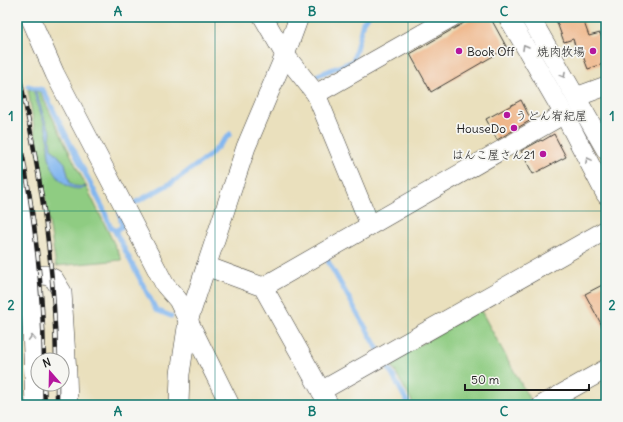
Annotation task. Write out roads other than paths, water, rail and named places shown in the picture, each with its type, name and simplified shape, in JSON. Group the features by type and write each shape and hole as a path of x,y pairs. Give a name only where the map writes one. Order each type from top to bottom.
{"street":[{"path":"30,17 55,74 165,285 178,300 230,405"},
{"path":"263,17 285,55 316,94 370,225"},
{"path":"179,405 180,374 188,321 246,147 285,55 299,17"},
{"path":"316,94 452,17"},
{"path":"508,17 564,114 606,195"},
{"path":"530,17 606,150"},
{"path":"576,97 606,86"},
{"path":"263,287 564,114"},
{"path":"17,180 34,405"},
{"path":"206,266 263,287 325,398 382,357 606,230"},
{"path":"24,277 46,276 54,280 62,292 68,405"},
{"path":"542,405 606,369"}],"water":[{"path":"33,89 35,89 46,123 51,132 51,148 65,163 70,183 74,186 87,187 80,189 67,186 62,182 54,170 48,154 47,133"}],"waterway":[{"path":"318,75 353,61 363,22 368,17"},
{"path":"28,86 43,90 103,208 110,226 115,231 156,310 171,316"},
{"path":"129,206 173,182 209,156 230,134"},
{"path":"115,231 122,227 120,214"},
{"path":"325,256 380,353"},
{"path":"384,360 409,405"}],"railway":[{"path":"17,64 32,137 49,248 56,352"},
{"path":"17,127 28,184 36,243 42,301 44,352"},
{"path":"44,392 45,405"},
{"path":"57,392 57,405"}],"place":[{"name":"Book Off","path":"459,51"},
{"name":"焼肉牧場","path":"593,51"},
{"name":"うどん宥紀屋","path":"507,115"},
{"name":"HouseDo","path":"514,128"},
{"name":"はんこ屋さん21","path":"543,154"}]}
